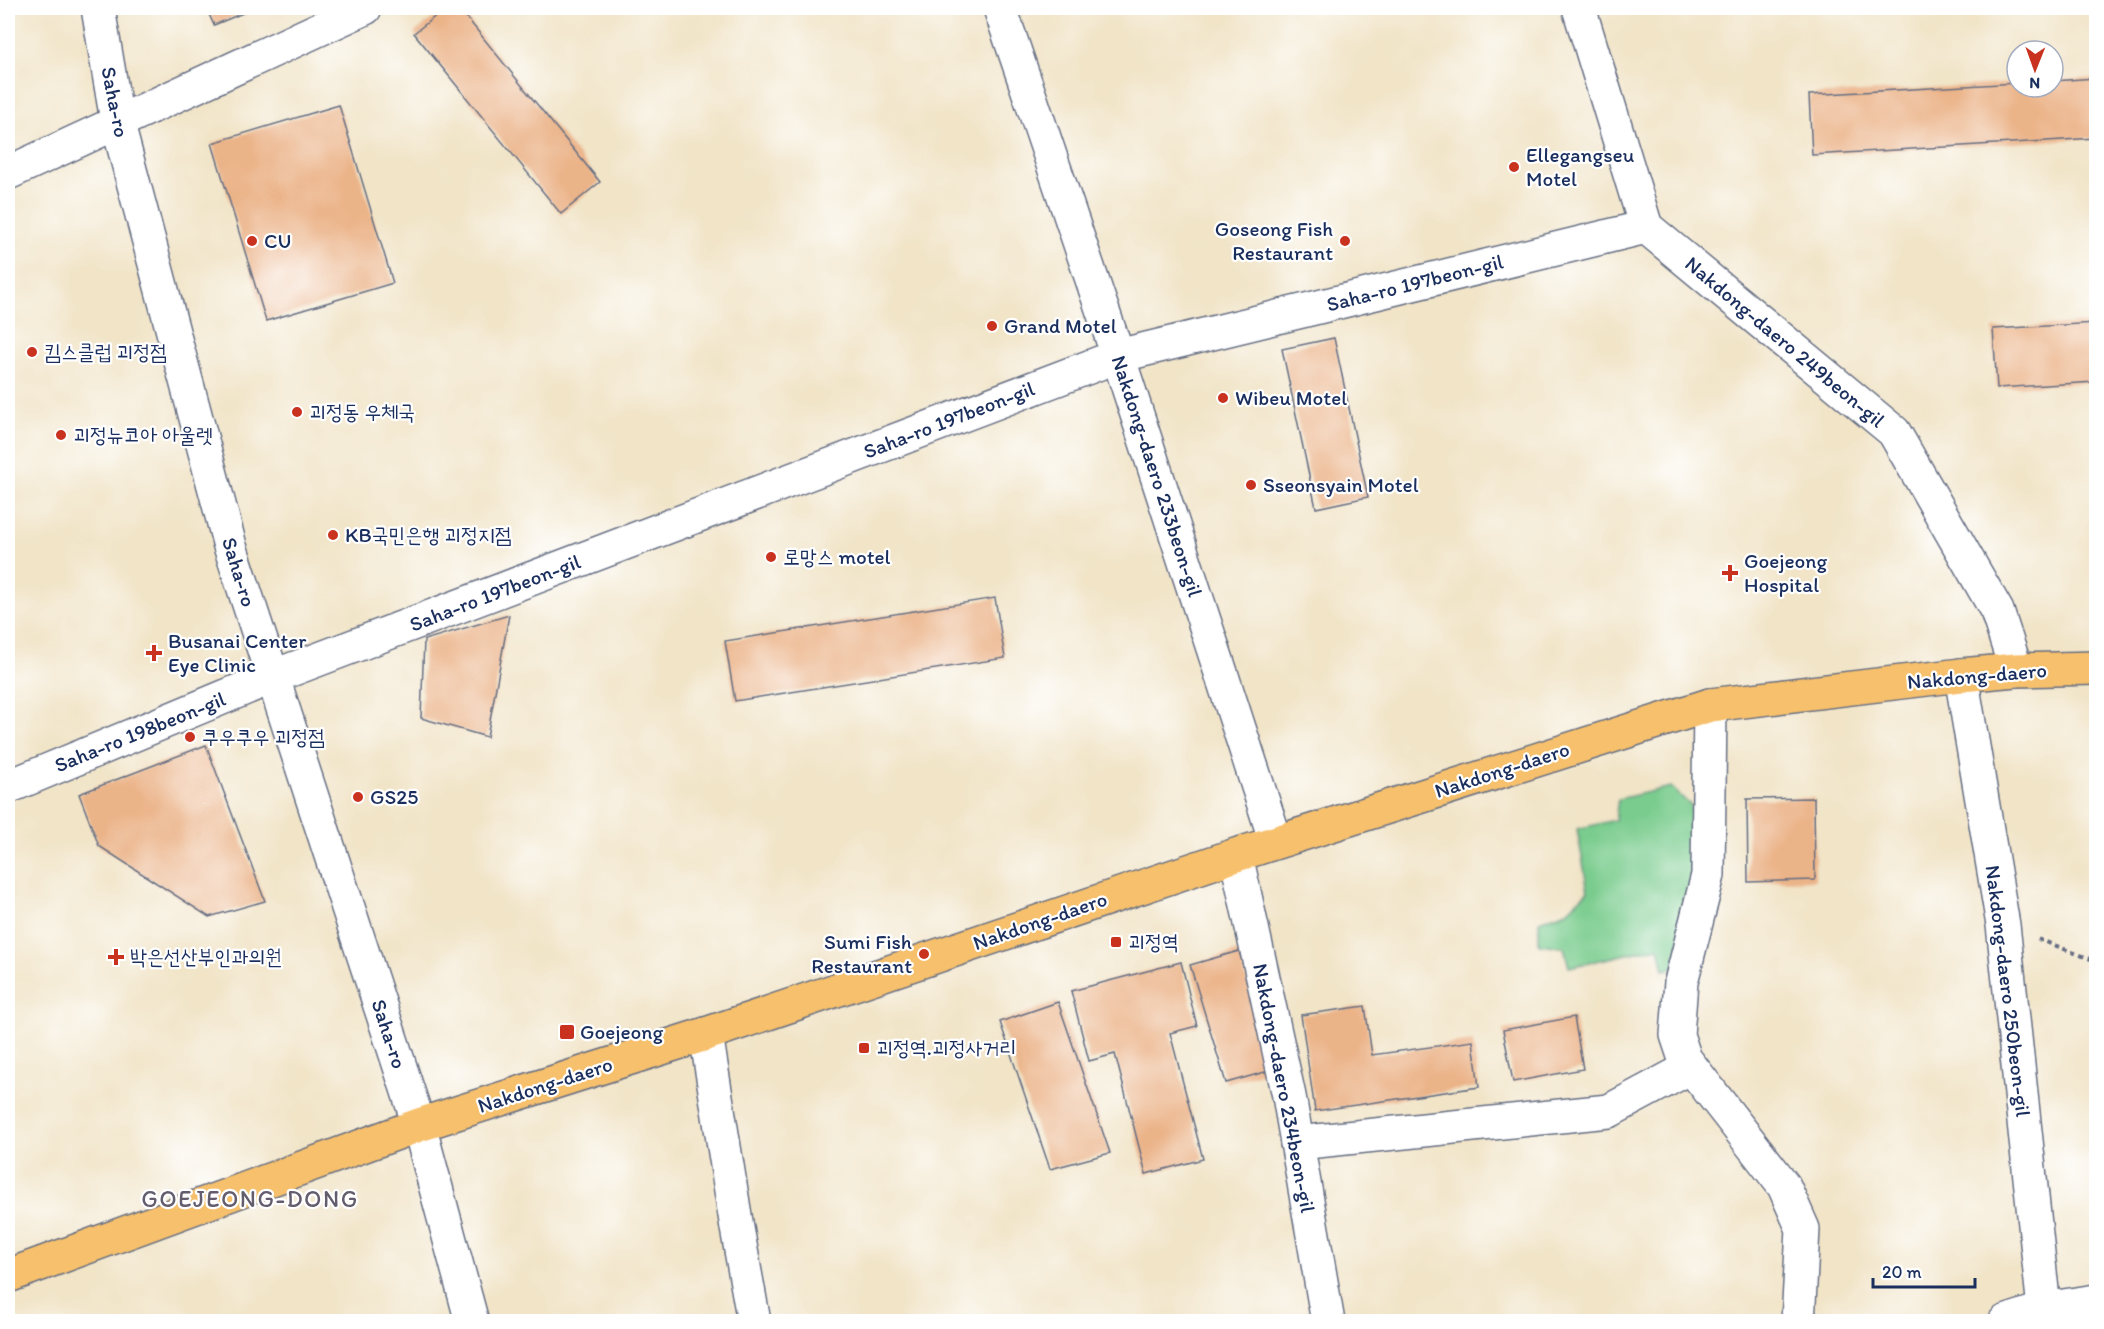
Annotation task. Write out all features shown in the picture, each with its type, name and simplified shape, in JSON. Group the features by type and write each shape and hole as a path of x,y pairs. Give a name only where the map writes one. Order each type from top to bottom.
{"main road":[{"name":"Nakdong-daero","path":"8,1275 420,1125 706,1034 1236,855 1710,705 1961,675 2016,670 2097,668"}],"street":[{"name":"Saha-ro","path":"98,8 117,121 230,546 420,1125 472,1322"},
{"path":"8,173 365,8"},
{"name":"Nakdong-daero 233beon-gil","path":"1000,8 1118,356 1276,842"},
{"path":"1578,8 1646,227"},
{"name":"Saha-ro 197beon-gil","path":"272,677 1118,356 1646,227"},
{"name":"Nakdong-daero 249beon-gil","path":"1646,227 1894,432 1997,611 2016,670"},
{"name":"Nakdong-daero 250beon-gil","path":"1961,675 2003,926 2043,1315"},
{"name":"Saha-ro 198beon-gil","path":"8,787 272,677"},
{"path":"1710,705 1708,875 1681,982 1677,1035 1684,1059 1784,1186 1803,1228 1798,1322"},
{"name":"Nakdong-daero 234beon-gil","path":"1236,855 1289,1096 1328,1322"},
{"path":"706,1034 754,1322"},
{"path":"1297,1143 1609,1111 1691,1066"},
{"path":"2005,1322 2097,1301"}],"path":[{"path":"2003,926 2097,961"}],"green space":[{"path":"1671,787 1691,806 1699,836 1674,968 1664,970 1659,947 1569,967 1564,947 1539,944 1539,921 1567,911 1588,891 1577,829 1615,820 1618,799"}],"building":[{"path":"206,8 255,8 214,25"},
{"path":"446,8 459,8 600,182 561,214 414,33"},
{"path":"2096,78 2096,138 1812,155 1809,95 2005,84 2005,99 2065,99 2065,80"},
{"path":"339,105 393,283 266,321 212,143"},
{"path":"2096,323 2096,382 1997,388 1993,329"},
{"path":"1334,338 1368,497 1316,508 1282,349"},
{"path":"995,598 1005,658 735,701 725,641"},
{"path":"509,615 487,737 421,718 424,640"},
{"path":"206,745 265,901 209,917 99,846 79,794"},
{"path":"1814,798 1815,880 1748,882 1747,799"},
{"path":"1239,951 1272,1070 1226,1083 1190,965"},
{"path":"1181,962 1197,1026 1170,1033 1203,1159 1146,1174 1115,1054 1089,1061 1071,991"},
{"path":"1058,1002 1110,1153 1050,1169 1000,1022"},
{"path":"1365,1006 1372,1055 1473,1041 1479,1087 1315,1111 1301,1015"},
{"path":"1574,1017 1583,1069 1513,1082 1503,1030"}],"place":[{"name":"Ellegangseu Motel","path":"1514,167"},
{"name":"CU","path":"252,241"},
{"name":"Goseong Fish Restaurant","path":"1345,241"},
{"name":"Grand Motel","path":"992,326"},
{"name":"킴스클럽 괴정점","path":"32,352"},
{"name":"Wibeu Motel","path":"1223,398"},
{"name":"괴정동 우체국","path":"297,412"},
{"name":"괴정뉴코아 아울렛","path":"61,435"},
{"name":"Sseonsyain Motel","path":"1251,485"},
{"name":"KB국민은행 괴정지점","path":"333,535"},
{"name":"로망스 motel","path":"771,557"},
{"name":"Goejeong Hospital","path":"1730,573"},
{"name":"Busanai Center Eye Clinic","path":"154,653"},
{"name":"쿠우쿠우 괴정점","path":"190,737"},
{"name":"GS25","path":"358,797"},
{"name":"괴정역","path":"1116,942"},
{"name":"Sumi Fish Restaurant","path":"924,954"},
{"name":"박은선산부인과의원","path":"116,957"},
{"name":"Goejeong","path":"567,1032"},
{"name":"괴정역.괴정사거리","path":"864,1048"}],"district":[{"name":"GOEJEONG-DONG","path":"250,1199"}]}
